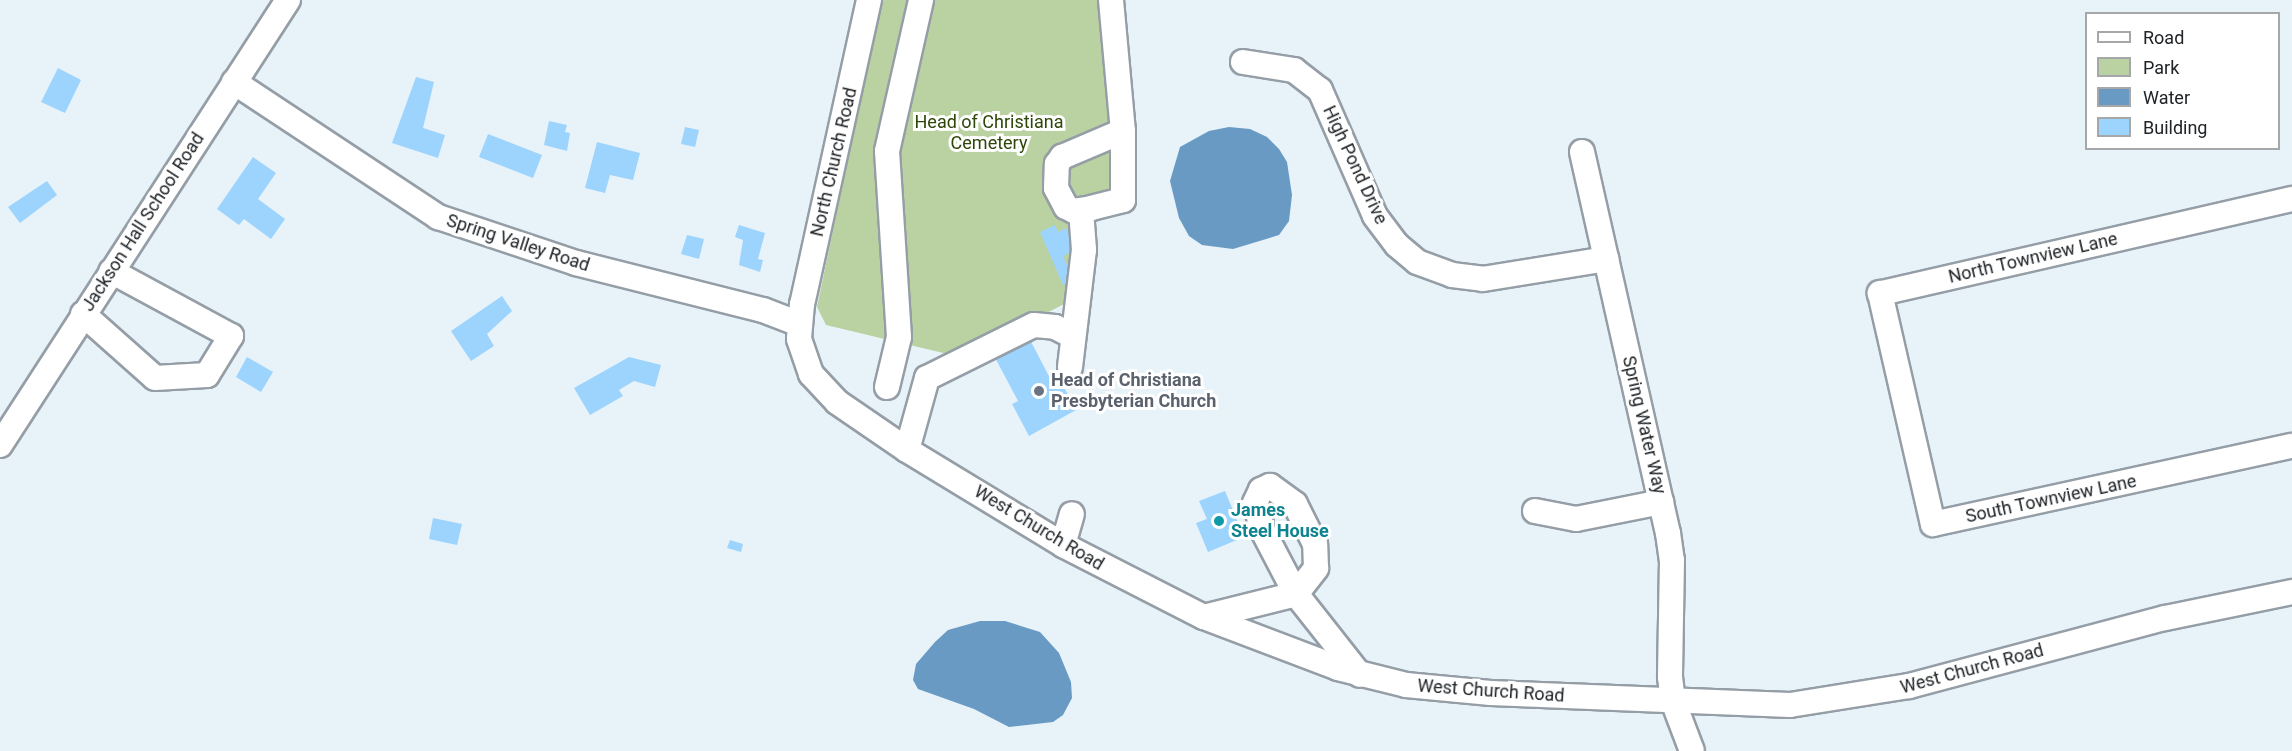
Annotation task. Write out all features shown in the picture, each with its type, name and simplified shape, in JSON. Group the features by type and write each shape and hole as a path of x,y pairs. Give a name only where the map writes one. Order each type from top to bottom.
{"street":[{"name":"Jackson Hall School Road","path":"0,446 83,314 288,0"},
{"name":"North Church Road","path":"799,324 869,0"},
{"path":"887,387 899,337 887,151 921,0"},
{"path":"1111,0 1123,131 1123,200 1081,210 1066,207 1060,200 1057,164 1071,152 1123,131"},
{"name":"High Pond Drive","path":"1243,62 1294,70 1320,90 1375,216 1397,245 1417,262 1452,275 1484,279 1606,259"},
{"name":"Spring Valley Road","path":"234,82 438,216 576,263 763,310 799,324"},
{"name":"Spring Water Way","path":"1582,152 1672,560 1673,701"},
{"name":"North Townview Lane","path":"1905,400 1880,293 2292,199"},
{"path":"1070,367 1084,250 1081,210"},
{"path":"83,314 155,378 207,375 231,336 111,271"},
{"name":"West Church Road","path":"799,324 802,352 818,383 837,402 907,450 1063,545 1204,617 1360,675 1474,692 1790,705 1852,698 2165,618 2292,592"},
{"path":"907,450 927,378 1034,325 1055,327 1073,336"},
{"name":"South Townview Lane","path":"1905,400 1933,524 2292,446"},
{"path":"1535,511 1576,519 1661,502"},
{"path":"1063,545 1072,514"},
{"path":"1204,617 1296,594 1360,675"},
{"path":"1673,701 1692,751"}],"green space":[{"name":"Head of Christiana Cemetery","path":"881,0 1114,0 1132,212 1089,219 1086,293 960,357 826,325 817,307"}],"water":[{"path":"1229,127 1250,129 1267,137 1279,149 1287,162 1292,195 1289,221 1279,235 1233,249 1202,245 1189,236 1179,218 1170,181 1180,147 1209,131"},
{"path":"980,621 1005,621 1040,632 1059,653 1071,682 1072,698 1063,715 1053,722 1009,727 974,709 918,689 913,680 916,664 935,642 948,630"}],"building":[{"path":"58,68 81,80 65,113 41,102"},
{"path":"416,77 434,82 423,128 445,135 438,158 392,143"},
{"path":"549,121 567,125 565,132 570,133 567,151 544,145"},
{"path":"685,127 699,130 695,147 681,144"},
{"path":"488,134 542,155 533,178 479,157"},
{"path":"597,142 640,153 633,180 610,175 605,193 585,188"},
{"path":"253,157 276,173 258,199 285,219 271,239 244,219 239,225 217,209"},
{"path":"47,181 57,195 20,223 8,207"},
{"path":"739,225 765,233 758,259 763,260 760,272 739,265 743,240 735,237"},
{"path":"1055,225 1058,232 1066,228 1076,250 1063,256 1074,281 1063,285 1040,232"},
{"path":"687,235 704,239 699,259 681,254"},
{"path":"502,296 512,311 487,334 494,346 471,361 451,331"},
{"name":"Head of Christiana Presbyterian Church","path":"1026,332 1052,382 1059,378 1076,410 1029,436 1012,404 1018,401 991,350"},
{"path":"247,357 273,372 261,392 236,377"},
{"path":"629,357 661,365 655,387 634,381 619,390 623,396 590,415 574,388"},
{"name":"James Steel House","path":"1225,491 1244,537 1208,552 1196,523 1207,519 1199,501"},
{"path":"433,518 462,524 457,545 429,539"},
{"path":"730,540 743,544 741,552 727,548"}],"place":[{"name":"Head of Christiana Presbyterian Church","path":"1039,391"},
{"name":"James Steel House","path":"1219,521"}]}
